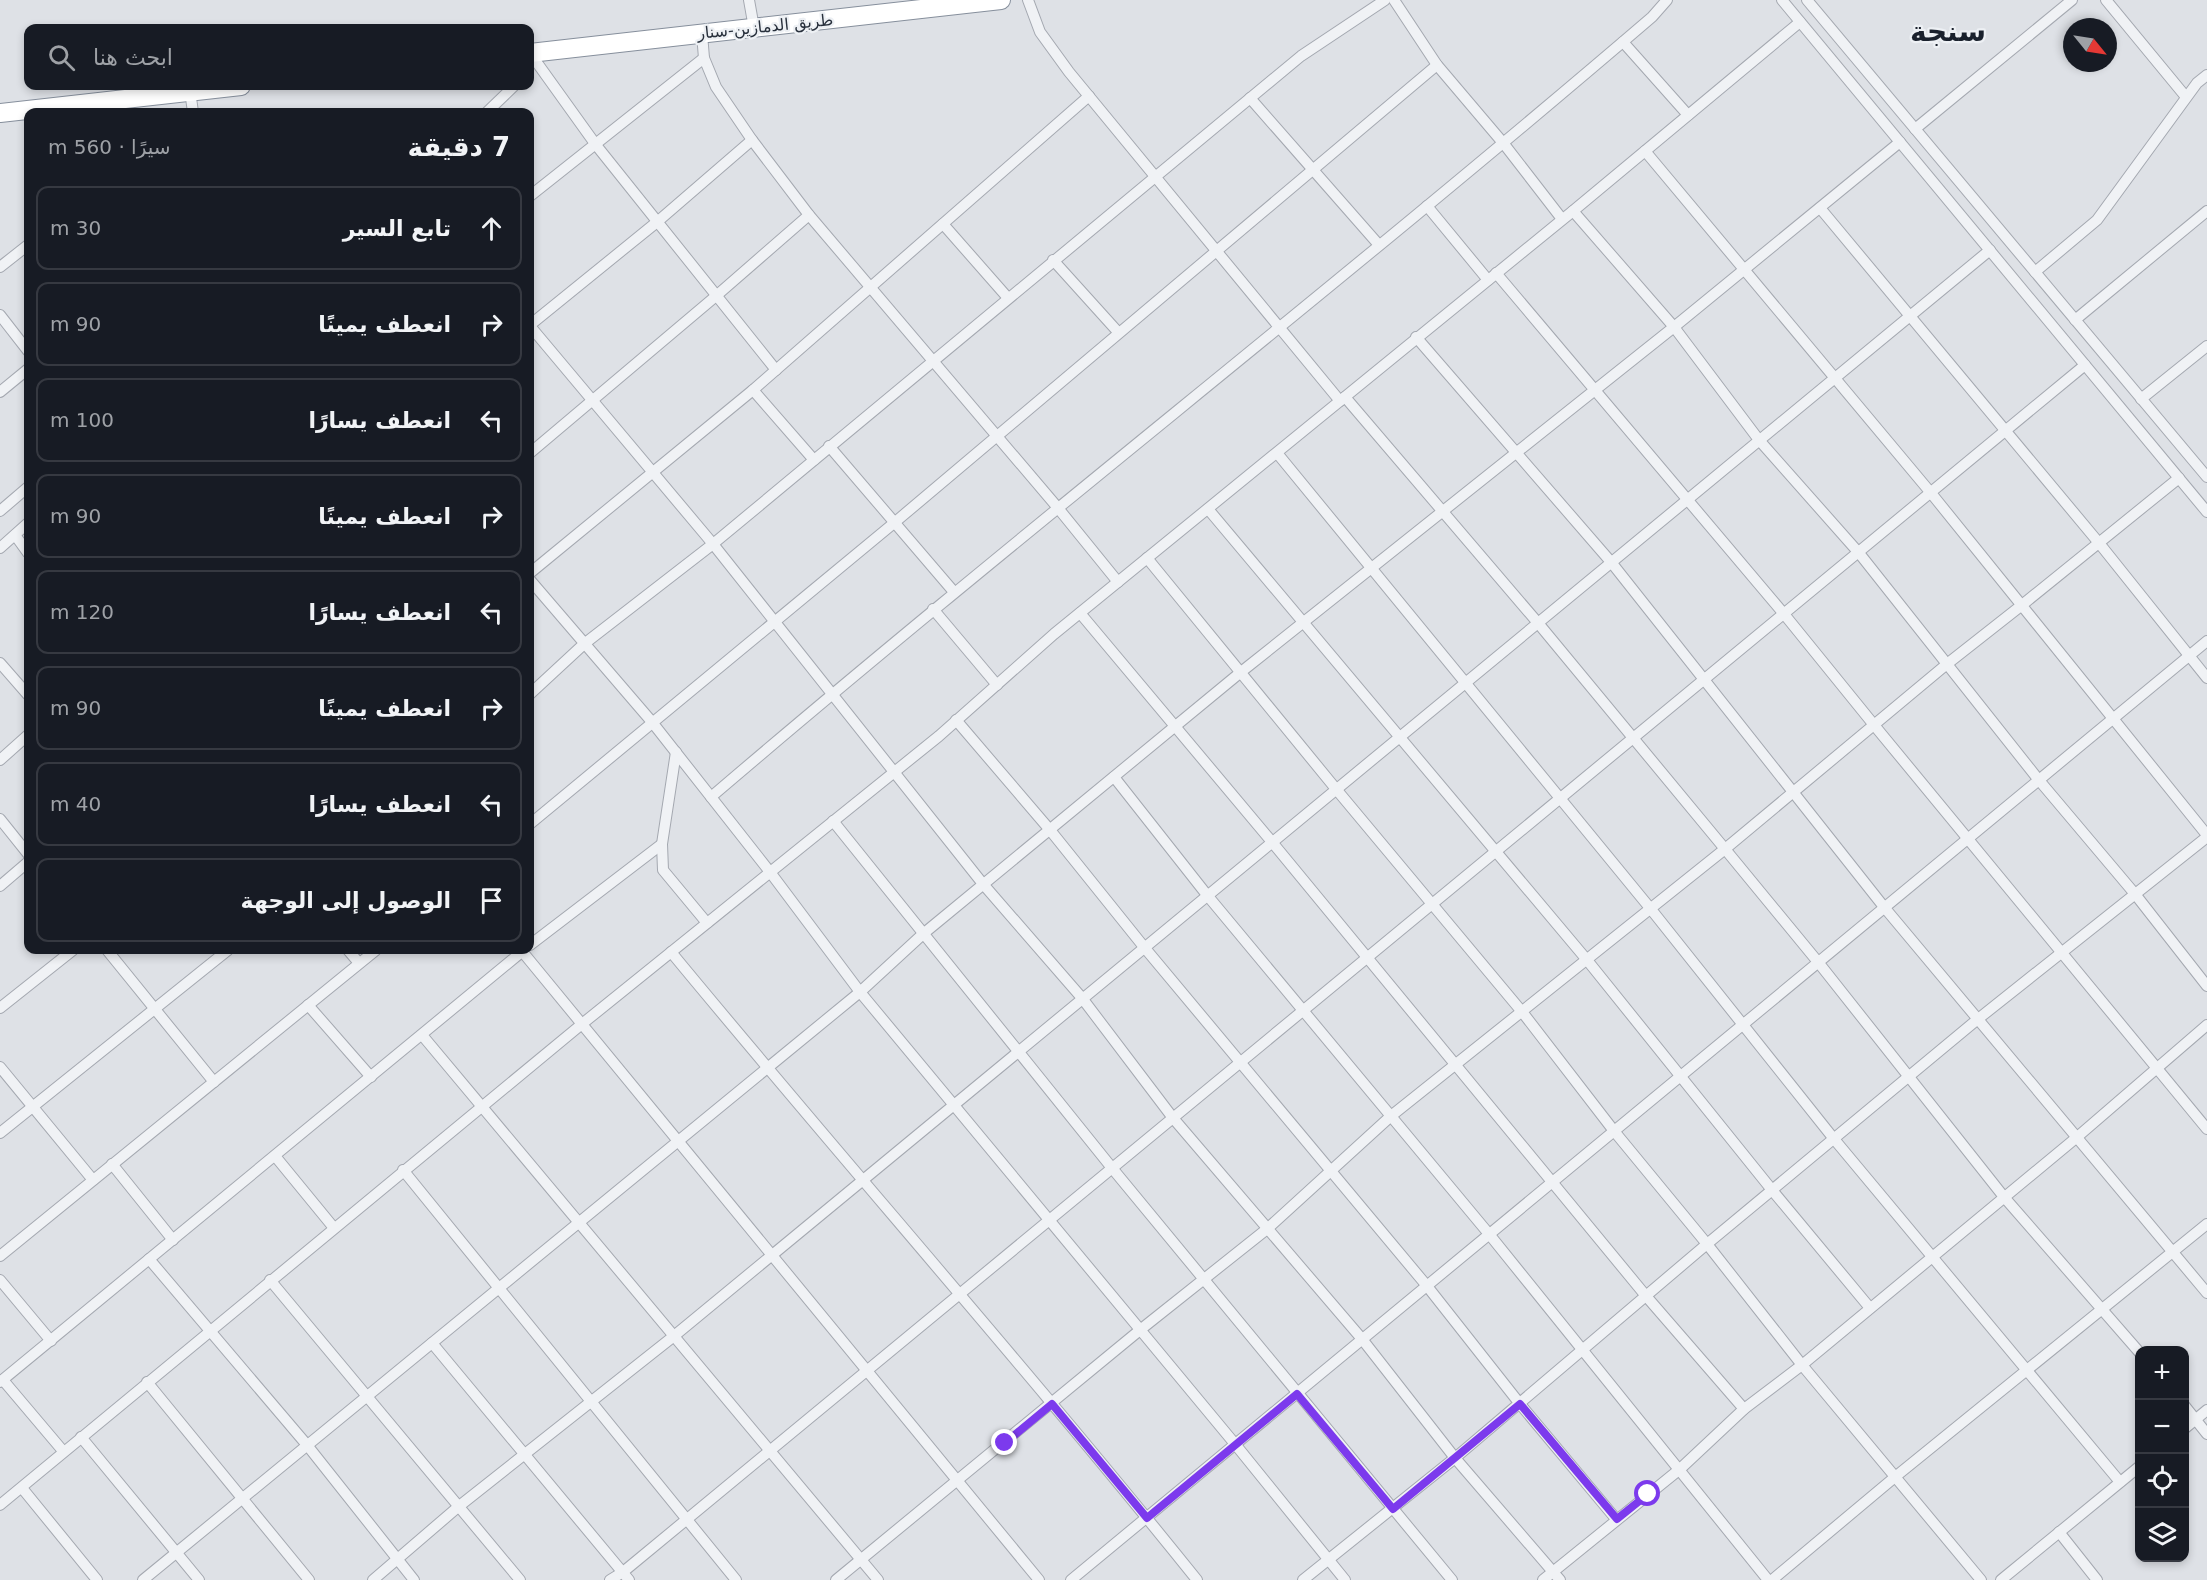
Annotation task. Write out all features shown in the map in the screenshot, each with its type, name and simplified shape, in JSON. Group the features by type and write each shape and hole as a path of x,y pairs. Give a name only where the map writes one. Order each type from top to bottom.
{"highway":[{"name":"طريق الدمازين-سنار","path":"534,61 702,34 1001,0"},
{"path":"43,108 200,90"},
{"path":"0,113 24,110"}],"street":[{"path":"749,0 754,28"},
{"path":"1028,0 1040,33 1089,96 1279,326 1538,622 1818,962 2004,1197 2135,1348"},
{"path":"534,690 584,644 713,544 1301,56 1385,0"},
{"path":"1394,0 1437,65 1562,219"},
{"path":"711,797 933,609 1503,144 1652,17 1667,0"},
{"path":"1782,0 2207,512"},
{"path":"1807,0 2207,477"},
{"path":"1915,129 2072,0"},
{"path":"2106,0 2186,98"},
{"path":"0,1505 582,1023 893,773 1080,613 1573,211 1800,22"},
{"path":"702,34 705,58 716,87 752,140 869,288 933,360 1118,582"},
{"path":"1623,42 1688,115"},
{"path":"534,192 705,58"},
{"path":"534,64 776,370"},
{"path":"534,821 894,523 995,435 1437,65"},
{"path":"2035,272 2097,220 2196,83 2207,75"},
{"path":"491,108 510,90"},
{"path":"190,91 192,108"},
{"path":"534,570 753,390 1089,96"},
{"path":"1250,98 1379,245"},
{"path":"534,323 657,222 752,140"},
{"path":"143,1580 860,992 923,934 1241,672 1674,327 1900,142"},
{"path":"1303,1580 1520,1404 1707,1244 1978,1019 2207,836 1931,493 1645,151"},
{"path":"1427,206 1594,390 1687,499 2207,1129"},
{"path":"1820,208 2099,543 2207,678"},
{"path":"1573,211 1674,327 1759,440 1859,553 2038,780 2135,894 2207,986"},
{"path":"2075,320 2207,211"},
{"path":"534,450 809,215"},
{"path":"943,224 1008,298"},
{"path":"0,267 24,247"},
{"path":"373,1580 458,1507 674,1335 1990,250"},
{"path":"1053,260 1118,332"},
{"path":"0,315 24,346"},
{"path":"534,331 713,544 983,884 1082,998 1173,1118 1362,1339 1455,1458 1556,1576"},
{"path":"1416,337 1611,562 1884,907 2207,1293"},
{"path":"2141,399 2207,346"},
{"path":"610,1580 626,1576 686,1519 2085,365"},
{"path":"0,393 24,372"},
{"path":"753,390 814,460"},
{"path":"829,446 954,592"},
{"path":"1277,453 1650,908 1834,1139 2120,1482"},
{"path":"836,1580 1140,1330 1267,1229 1391,1116 1523,1013 1947,664 2179,478"},
{"path":"0,511 24,490"},
{"path":"1208,509 1587,960 1870,1308"},
{"path":"0,548 24,527"},
{"path":"15,535 24,547"},
{"path":"1147,558 1523,1013 1614,1131 1802,1365 1981,1580"},
{"path":"534,585 652,722 770,872 860,992 1345,1580"},
{"path":"933,609 997,685"},
{"path":"1080,613 1646,1296 1744,1409"},
{"path":"1071,1580 2207,641"},
{"path":"0,663 24,690"},
{"path":"956,720 1050,830 1144,947 1427,1286 1520,1404 1617,1519"},
{"path":"0,760 24,739"},
{"path":"676,752 662,844 663,870 707,923"},
{"path":"1114,777 1303,1011 1489,1234 1768,1580"},
{"path":"0,819 24,849"},
{"path":"833,821 1297,1394 1452,1580"},
{"path":"534,941 662,844"},
{"path":"0,886 24,865"},
{"path":"671,952 960,1293 1197,1580"},
{"path":"0,1008 68,954"},
{"path":"109,954 214,1082"},
{"path":"0,1133 223,954"},
{"path":"352,954 360,963"},
{"path":"0,1256 371,954"},
{"path":"63,1451 1,1381 518,954"},
{"path":"528,954 678,1141 1039,1580"},
{"path":"308,1005 371,1077"},
{"path":"1543,1580 1556,1576 1617,1519 1680,1469 1744,1409 1802,1365 2076,1138 2207,1025"},
{"path":"422,1035 878,1580"},
{"path":"0,1067 93,1180"},
{"path":"275,1156 334,1228"},
{"path":"112,1164 173,1240"},
{"path":"403,1170 736,1580"},
{"path":"1773,1580 1895,1477 2207,1224"},
{"path":"149,1259 307,1445 414,1580"},
{"path":"0,1280 51,1341"},
{"path":"270,1280 520,1580"},
{"path":"432,1343 626,1576"},
{"path":"147,1382 309,1580"},
{"path":"2189,1410 2207,1434"},
{"path":"2189,1425 2207,1410"},
{"path":"81,1437 199,1580"},
{"path":"2001,1580 2135,1469"},
{"path":"22,1488 97,1580"},
{"path":"2059,1532 2097,1580"}],"district":[{"name":"سنجة","path":"1948,31"}],"route":[{"path":"1005,1443 1052,1404 1147,1518 1297,1394 1393,1509 1520,1404 1617,1519 1648,1494"}]}
